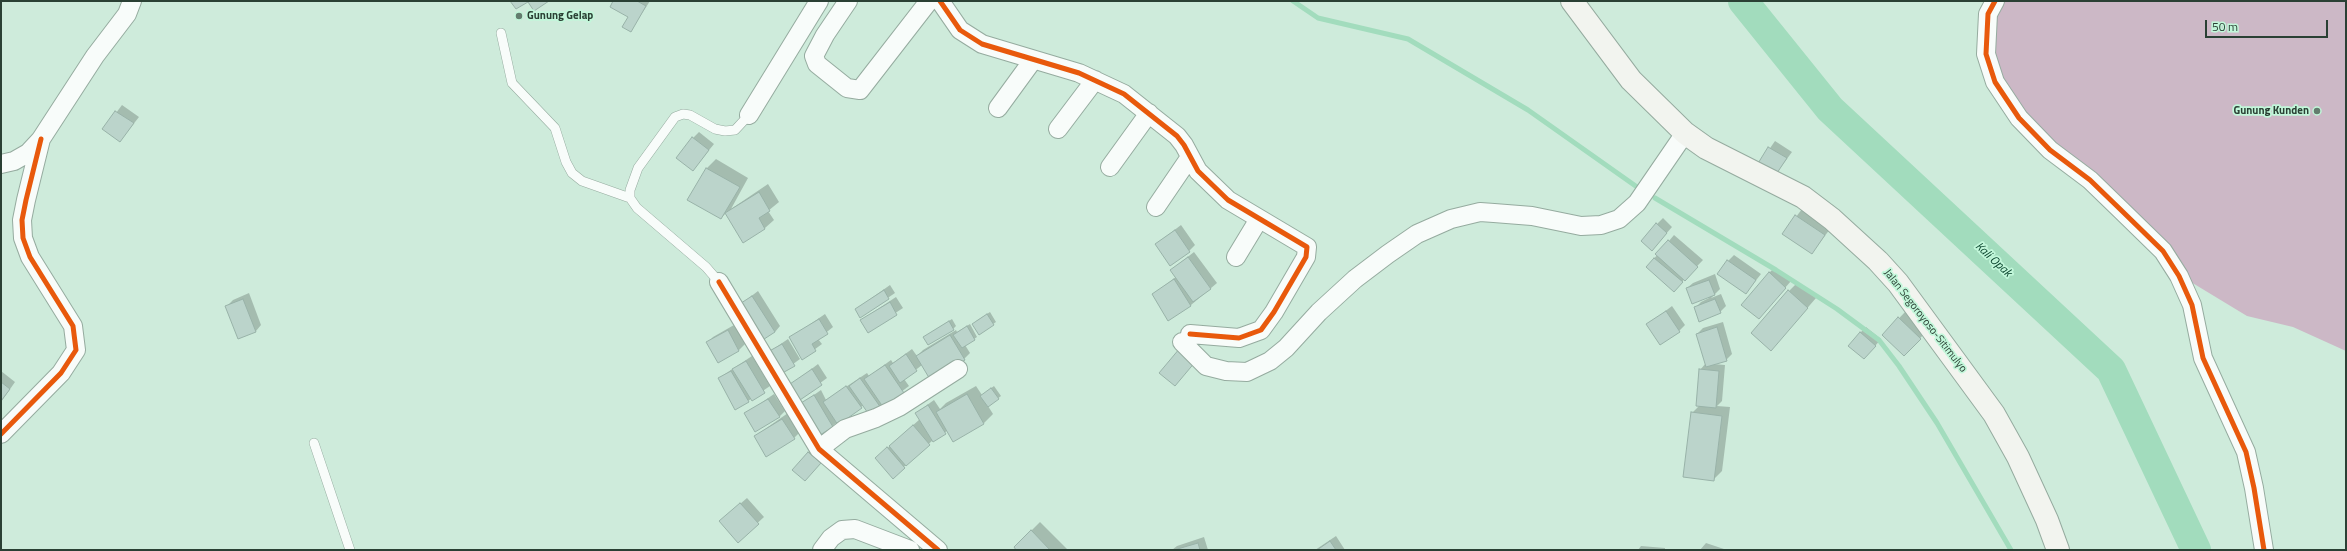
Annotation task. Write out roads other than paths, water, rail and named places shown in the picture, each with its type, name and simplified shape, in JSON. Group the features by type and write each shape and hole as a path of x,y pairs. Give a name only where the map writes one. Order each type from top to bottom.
{"main road":[{"name":"Jalan Segoroyoso-Sitimulyo","path":"1572,1 1632,80 1685,132 1706,148 1803,197 1832,219 1878,261 1902,289 1994,414 2018,457 2048,520 2058,550"}],"street":[{"path":"1,164 14,161 28,153 41,139 95,56 126,14 132,1"},
{"path":"748,115 819,1"},
{"path":"848,1 825,35 814,56 817,64 847,88 860,90 929,1"},
{"path":"940,1 960,30 970,38 994,48 1060,67 1095,80 1124,94 1177,136 1198,171 1228,200 1305,244 1308,251 1274,312 1261,330 1239,338 1186,338 1206,366 1226,371 1247,372 1270,361 1286,348 1334,298 1388,254 1417,234 1451,219 1480,212 1532,216 1581,226 1601,225 1619,219 1637,203 1685,132"},
{"path":"1995,1 1988,14 1986,54 1995,82 2019,118 2050,150 2090,180 2132,221 2163,252 2179,276 2192,305 2203,358 2246,452 2254,488 2264,550"},
{"path":"998,108 1033,60"},
{"path":"1058,129 1095,80"},
{"path":"1110,167 1149,113"},
{"path":"1,434 61,373 76,350 73,326 30,257 23,238 22,220 41,139"},
{"path":"1156,207 1190,157"},
{"path":"1236,256 1259,219"},
{"path":"719,282 819,449 938,550"},
{"path":"819,449 845,429 876,418 899,407 958,369"},
{"path":"822,550 831,538 842,530 855,529 910,550"}],"lane":[{"path":"501,33 512,83 555,128 566,162 572,173 582,181 630,198 637,208 706,267 719,282"},
{"path":"630,198 632,183 638,168 676,117 683,114 690,115 715,129 725,131 735,130 748,115"},
{"path":"314,443 350,550"}],"waterway":[{"path":"1293,1 1318,18 1408,39 1528,110 1637,187"},
{"name":"Kali Opak","path":"1743,1 1830,109 2111,370 2196,550"},
{"path":"1655,198 1776,270 1837,309 1879,340 1899,366 1937,423 2011,550"}],"place":[{"name":"Gunung Gelap","path":"519,16"},
{"name":"Gunung Kunden","path":"2317,111"}]}
